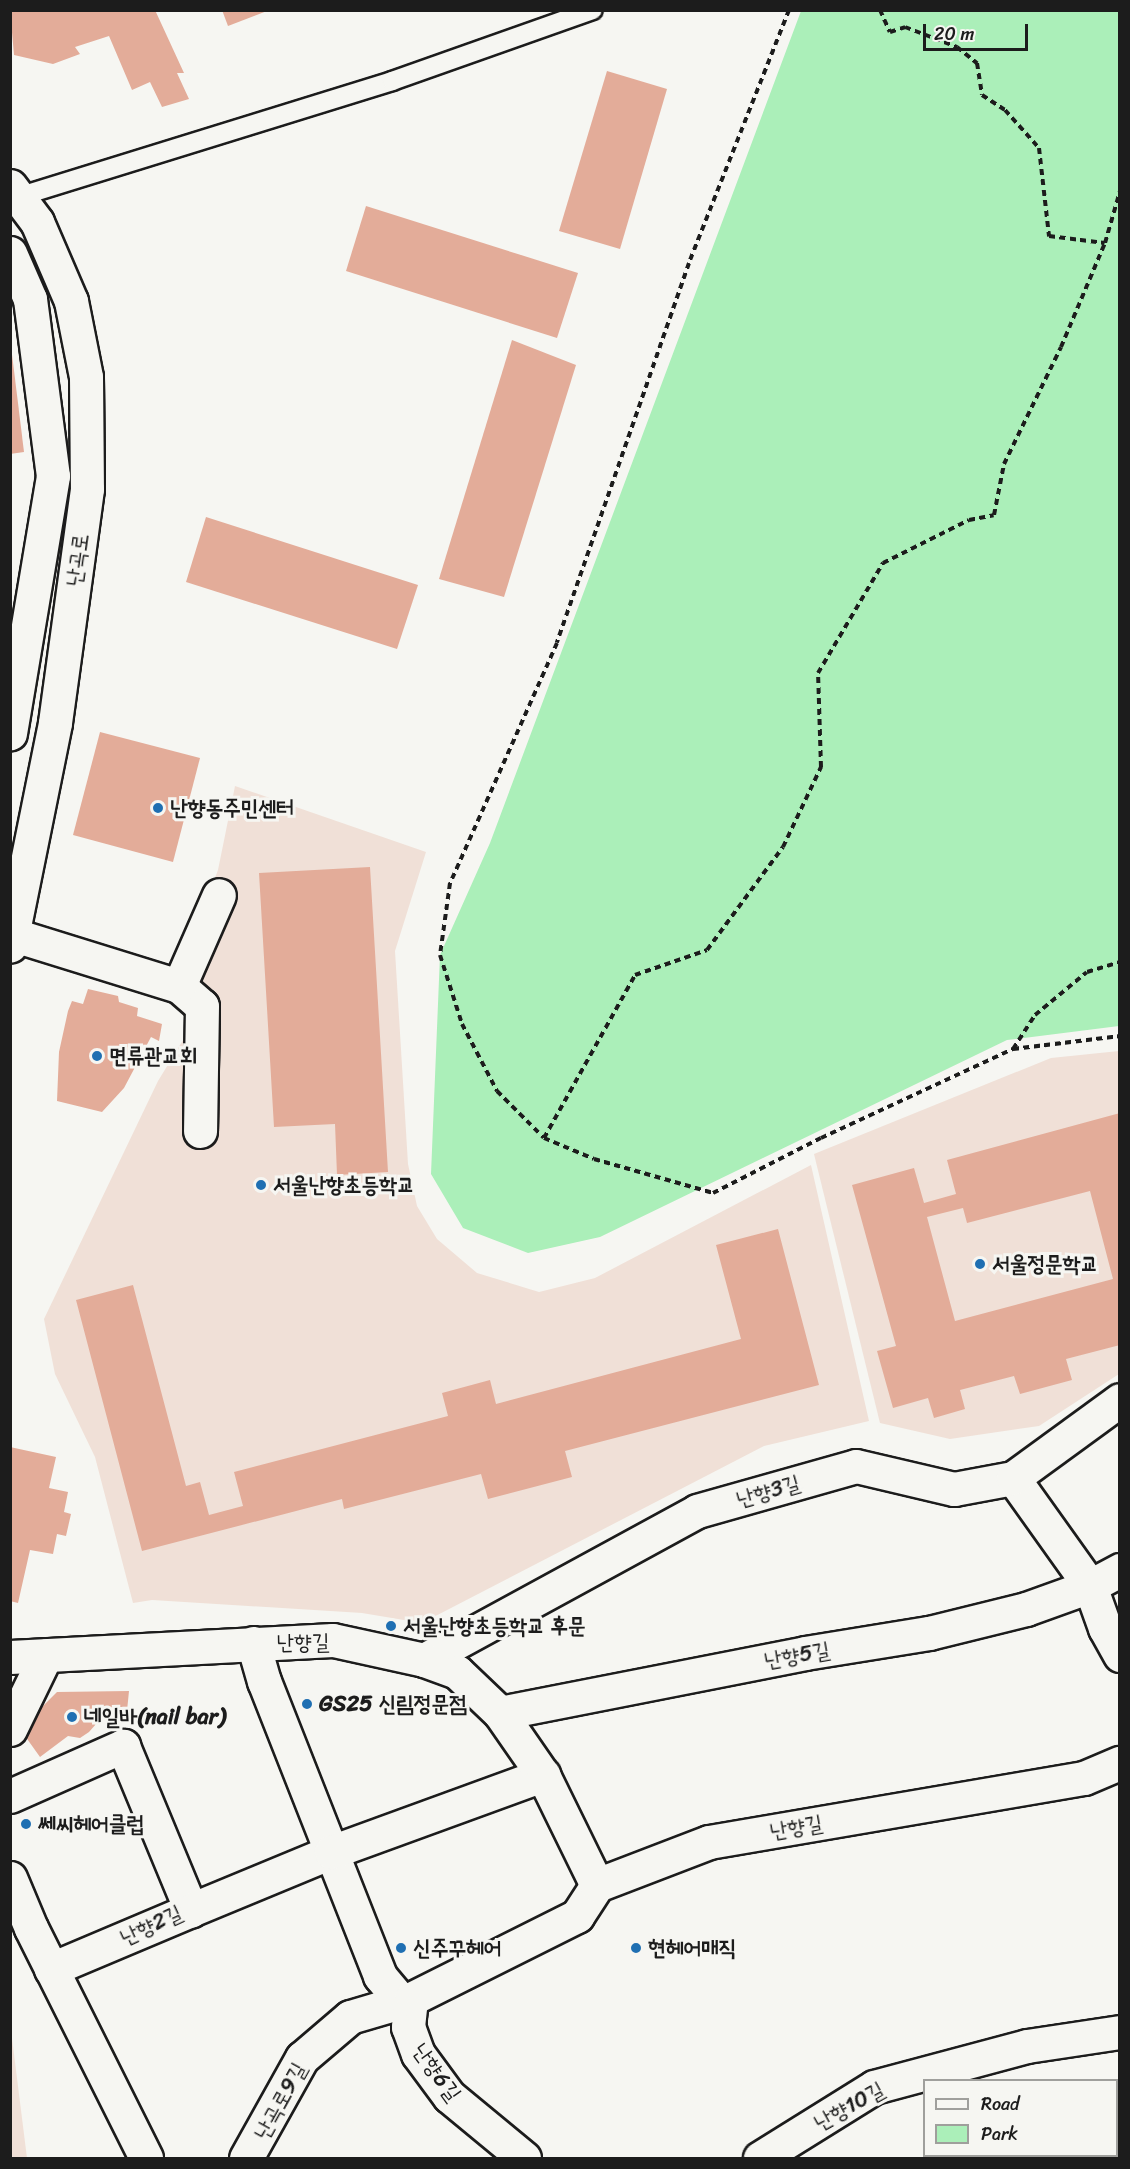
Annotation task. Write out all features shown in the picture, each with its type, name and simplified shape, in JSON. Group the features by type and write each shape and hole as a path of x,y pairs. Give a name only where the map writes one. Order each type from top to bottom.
{"street":[{"name":"난곡로","path":"12,940 55,723 87,489 86,377 71,301 38,222 14,192"},
{"name":"난곡로","path":"10,253 30,299 52,476 10,733"},
{"path":"179,986 219,895"},
{"path":"12,940 179,986 202,1006 200,1131"},
{"name":"난향3길","path":"424,1660 698,1511 856,1466 954,1489 1013,1478 1119,1400"},
{"path":"1013,1478 1090,1586 1105,1628 1119,1655"},
{"name":"난향5길","path":"501,1713 805,1653 929,1633 1026,1609 1090,1586 1119,1570"},
{"name":"난향길","path":"10,1657 333,1640 424,1660 458,1672 501,1713 543,1774 597,1885 709,1842 1084,1778 1119,1763"},
{"path":"253,1643 264,1681 380,1976 407,2001 577,1916 597,1885"},
{"path":"10,1729 46,1655"},
{"name":"난향2길","path":"10,1796 123,1746 191,1910 51,1969"},
{"path":"191,1910 331,1852 543,1774"},
{"path":"10,1878 51,1969 146,2158"},
{"name":"난곡로9길","path":"246,2158 302,2058 350,2017 407,2001"},
{"name":"난향6길","path":"407,2001 408,2027 418,2054 449,2096 524,2158"},
{"name":"난향10길","path":"760,2158 874,2087 1027,2046 1119,2032"}],"lane":[{"path":"14,192 392,81 569,14 593,10"}],"path":[{"path":"789,10 689,263 557,643 450,883 440,955 462,1024 497,1091 544,1138 594,1159 713,1193 821,1138 1013,1049 1119,1036"},
{"path":"880,10 890,32 905,27 957,47 977,63 982,94 1005,110 1039,148 1048,236 1104,243"},
{"path":"544,1138 635,975 707,950 783,847 821,767 818,673 884,563 969,520 994,515 1004,464 1061,347 1104,243 1119,191"},
{"path":"1013,1049 1035,1015 1087,972 1119,962"}],"shaded area":[{"name":"서울난향초등학교","path":"235,786 426,852 395,951 408,1164 417,1206 437,1239 477,1273 539,1292 595,1278 811,1165 869,1421 764,1446 422,1623 362,1613 152,1600 133,1603 95,1457 55,1374 44,1319 158,1081 191,1027 195,930 218,870"},
{"name":"서울정문학교","path":"1119,1051 1119,1374 1039,1426 950,1439 880,1423 814,1154 1051,1058"},
{"path":"11,2030 27,2158 11,2158"}],"green space":[{"path":"801,11 1119,11 1119,1026 1007,1040 600,1237 528,1253 463,1228 431,1174 440,955 490,843"}],"building":[{"path":"10,10 155,10 184,73 177,73 189,99 162,107 150,82 132,90 109,36 75,47 80,54 53,64 14,55"},
{"path":"222,10 267,10 267,11 228,26"},
{"path":"607,71 667,89 620,249 559,231"},
{"path":"366,206 578,273 557,338 346,271"},
{"path":"10,338 24,452 10,454"},
{"path":"512,340 576,365 504,597 439,579"},
{"path":"206,517 418,585 397,649 186,582"},
{"path":"100,732 200,758 173,862 73,835"},
{"path":"370,867 388,1172 337,1175 335,1124 274,1127 259,873"},
{"path":"88,989 118,996 119,1002 138,1008 137,1016 162,1024 159,1041 151,1037 124,1088 102,1112 57,1101 59,1052 68,1011 72,1001 83,1004"},
{"path":"1120,1113 1120,1345 1066,1359 1072,1380 1020,1394 1014,1376 960,1390 965,1409 934,1418 928,1398 893,1408 877,1351 896,1346 852,1185 914,1168 924,1203 956,1194 947,1160","holes":["1090,1191 1113,1279 955,1321 927,1217 963,1208 967,1223"]},
{"path":"778,1229 819,1385 565,1451 572,1477 488,1499 481,1474 344,1509 342,1499 142,1551 76,1300 133,1285 186,1486 200,1482 209,1515 243,1506 234,1472 448,1416 442,1393 490,1380 496,1404 741,1339 716,1245"},
{"path":"10,1447 56,1457 49,1488 68,1492 64,1512 71,1514 66,1536 57,1534 53,1554 30,1550 18,1603 10,1601"},
{"path":"129,1691 127,1711 104,1715 89,1732 80,1738 68,1736 40,1757 20,1729 57,1692"}],"place":[{"name":"난향동주민센터","path":"158,808"},
{"name":"면류관교회","path":"97,1056"},
{"name":"서울난향초등학교","path":"261,1185"},
{"name":"서울정문학교","path":"980,1264"},
{"name":"서울난향초등학교 후문","path":"391,1626"},
{"name":"GS25 신림정문점","path":"307,1704"},
{"name":"네일바(nail bar)","path":"72,1717"},
{"name":"쎄씨헤어클럽","path":"26,1824"},
{"name":"신주꾸헤어","path":"401,1948"},
{"name":"현헤어매직","path":"636,1948"}]}
